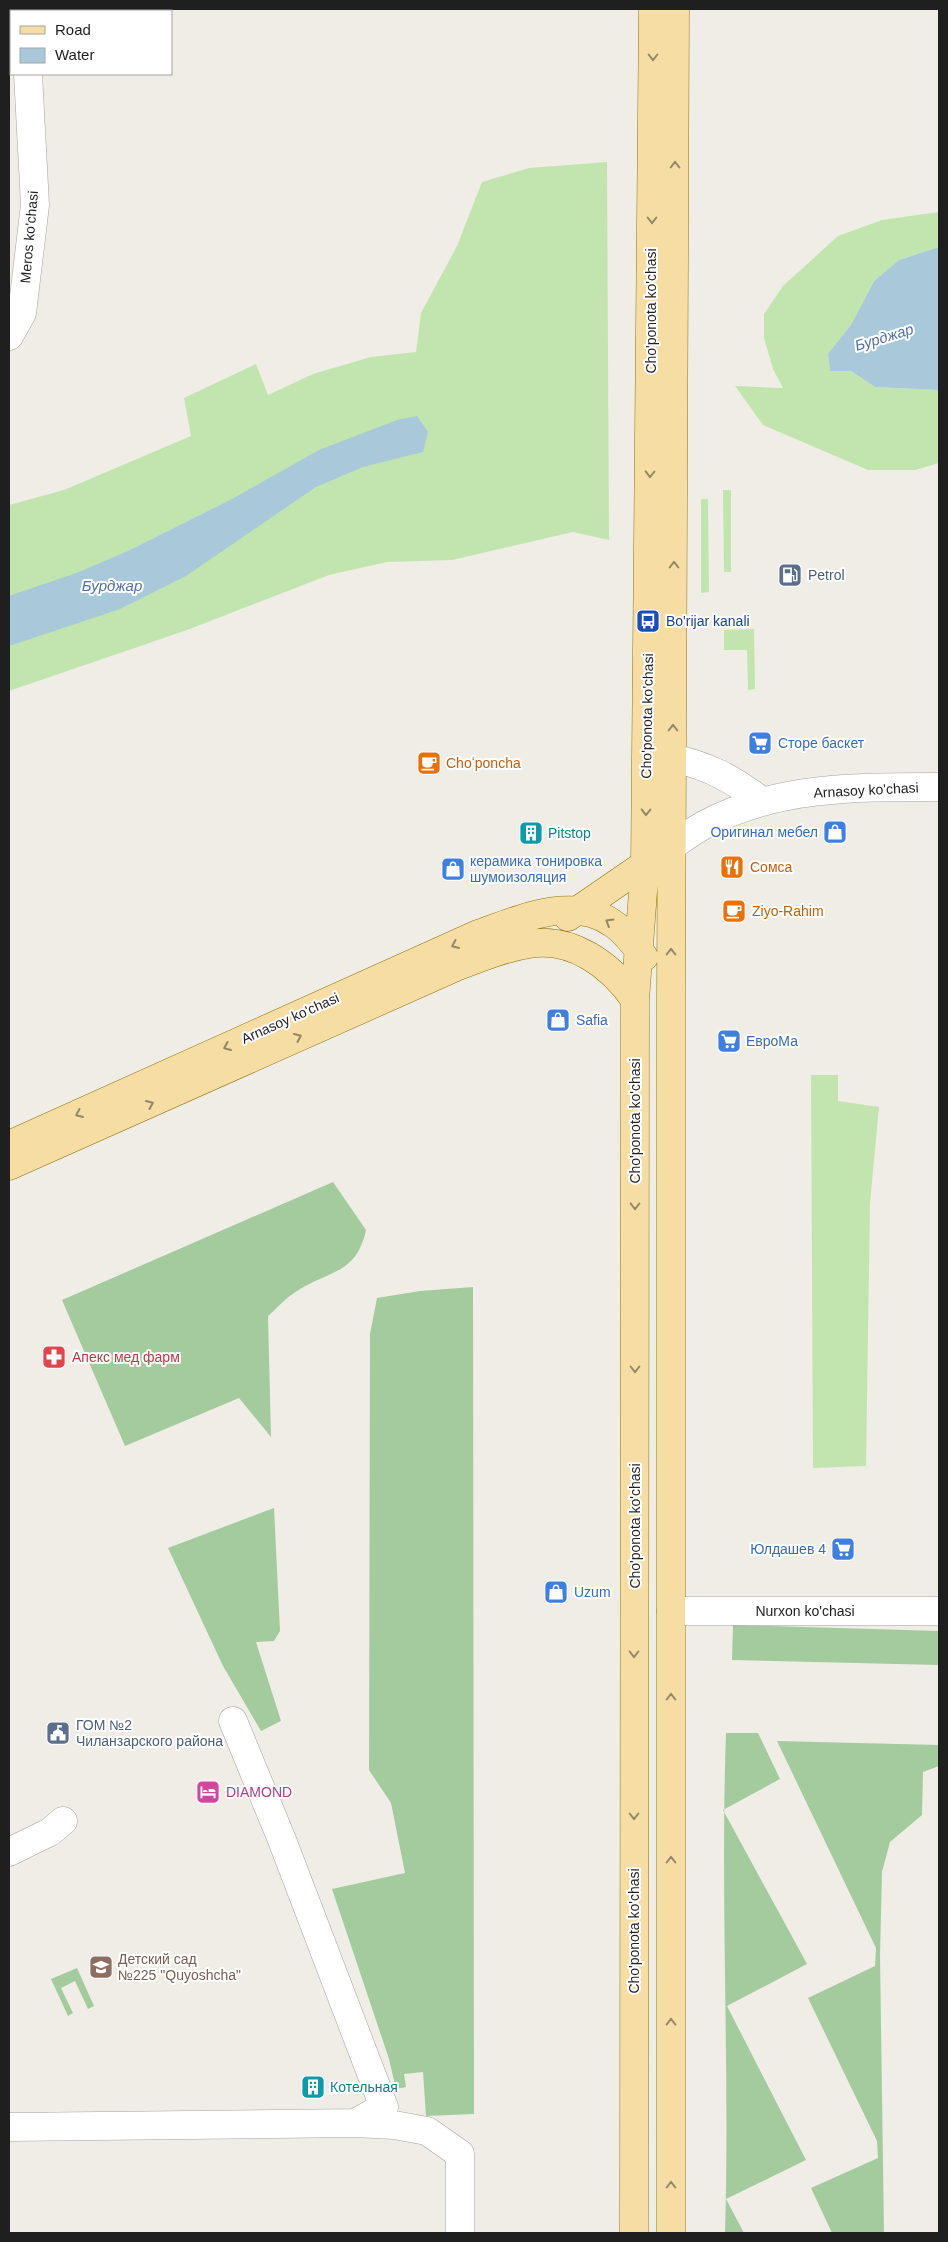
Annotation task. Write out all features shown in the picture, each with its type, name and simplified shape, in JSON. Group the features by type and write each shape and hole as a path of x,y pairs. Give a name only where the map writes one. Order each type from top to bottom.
{"main road":[{"name":"Cho'ponota ko'chasi","path":"653,9 663,321"},
{"name":"Cho'ponota ko'chasi","path":"634,2233 635,1000 637,948 645,864 675,9"},
{"name":"Cho'ponota ko'chasi","path":"662,422 673,758 671,1001 671,2233"},
{"name":"Arnasoy ko'chasi","path":"530,944 672,846"},
{"name":"Arnasoy ko'chasi","path":"9,1145 478,934 525,918 560,911 578,911 593,914 612,922 637,948 671,1001"},
{"name":"Arnasoy ko'chasi","path":"9,1166 456,967 530,944 546,943 562,946 589,956 612,972 635,1000"},
{"path":"634,1611 671,1611"}],"street":[{"name":"Meros ko'chasi","path":"9,336 22,313 35,205 28,75"},
{"path":"673,758 705,766 735,781 763,802"},
{"name":"Arnasoy ko'chasi","path":"672,846 717,818 763,802 831,790 939,787"},
{"name":"Nurxon ko'chasi","path":"671,1611 939,1611"},
{"path":"232,1721 282,1840 389,2116"},
{"path":"9,1852 50,1832 63,1821"},
{"path":"9,2127 355,2123 389,2116 428,2131 460,2154 460,2233"}],"green space":[{"path":"607,162 609,540 573,532 452,560 387,562 329,575 187,630 9,691 9,505 64,490 191,436 184,398 256,364 268,395 313,374 371,357 416,352 421,313 457,246 482,182 529,168"},
{"path":"939,212 939,247 899,260 874,281 851,325 828,355 830,370 851,371 875,387 939,390 939,463 915,470 868,470 763,425 735,386 783,388 773,369 764,338 764,314 783,286 838,236 882,220"},
{"path":"723,490 731,490 731,572 724,572"},
{"path":"701,499 708,499 709,592 701,593"},
{"path":"754,629 755,689 748,690 747,650 724,650 724,630"},
{"path":"811,1075 838,1075 838,1101 879,1107 870,1203 866,1466 813,1468"},
{"path":"333,1182 366,1230 361,1245 348,1264 294,1293 268,1316 271,1437 239,1398 125,1446 62,1300"},
{"path":"473,1287 474,2114 426,2116 423,2072 404,2074 406,2087 396,2089 389,2059 332,1889 405,1873 391,1803 369,1770 370,1334 377,1298 420,1291"},
{"path":"274,1508 280,1631 274,1641 256,1642 281,1721 261,1731 223,1666 168,1548"},
{"path":"733,1625 939,1631 939,1665 732,1660"},
{"path":"726,1733 758,1733 780,1779 724,1809"},
{"path":"777,1741 939,1745 939,1766 923,1772 922,1815 890,1842 882,1872 880,1956 884,2233 832,2233 811,2188 878,2158 877,2141 808,1998 875,1966 876,1948"},
{"path":"724,1812 807,1964 727,2006 806,2160 726,2199 744,2233 725,2233"},
{"path":"77,1968 94,2006 88,2009 75,1981 61,1988 73,2013 68,2016 51,1979"}],"water":[{"name":"Бурджар","path":"939,247 939,390 875,387 851,371 830,371 828,354 851,325 874,281 899,260"},
{"name":"Бурджар","path":"417,416 428,432 423,452 363,467 316,487 186,576 120,609 9,646 9,596 79,572 128,551 230,500 319,450 397,420"}],"place":[{"name":"Petrol","path":"790,575"},
{"name":"Bo'rijar kanali","path":"648,621"},
{"name":"Сторе баскет","path":"760,743"},
{"name":"Choʻponcha","path":"429,763"},
{"name":"Оригинал мебел","path":"835,832"},
{"name":"Pitstop","path":"531,833"},
{"name":"Сомса","path":"732,867"},
{"name":"керамика тонировка шyмоизоляция","path":"453,869"},
{"name":"Ziyo-Rahim","path":"734,911"},
{"name":"Safia","path":"558,1020"},
{"name":"ЕвроМа","path":"729,1041"},
{"name":"Апекс мед фарм","path":"54,1357"},
{"name":"Юлдашев 4","path":"843,1549"},
{"name":"Uzum","path":"556,1592"},
{"name":"ГОМ №2 Чиланзарского района","path":"58,1733"},
{"name":"DIAMOND","path":"208,1792"},
{"name":"Детский сад №225 \"Quyoshcha\"","path":"101,1967"},
{"name":"Котельная","path":"313,2087"}]}
